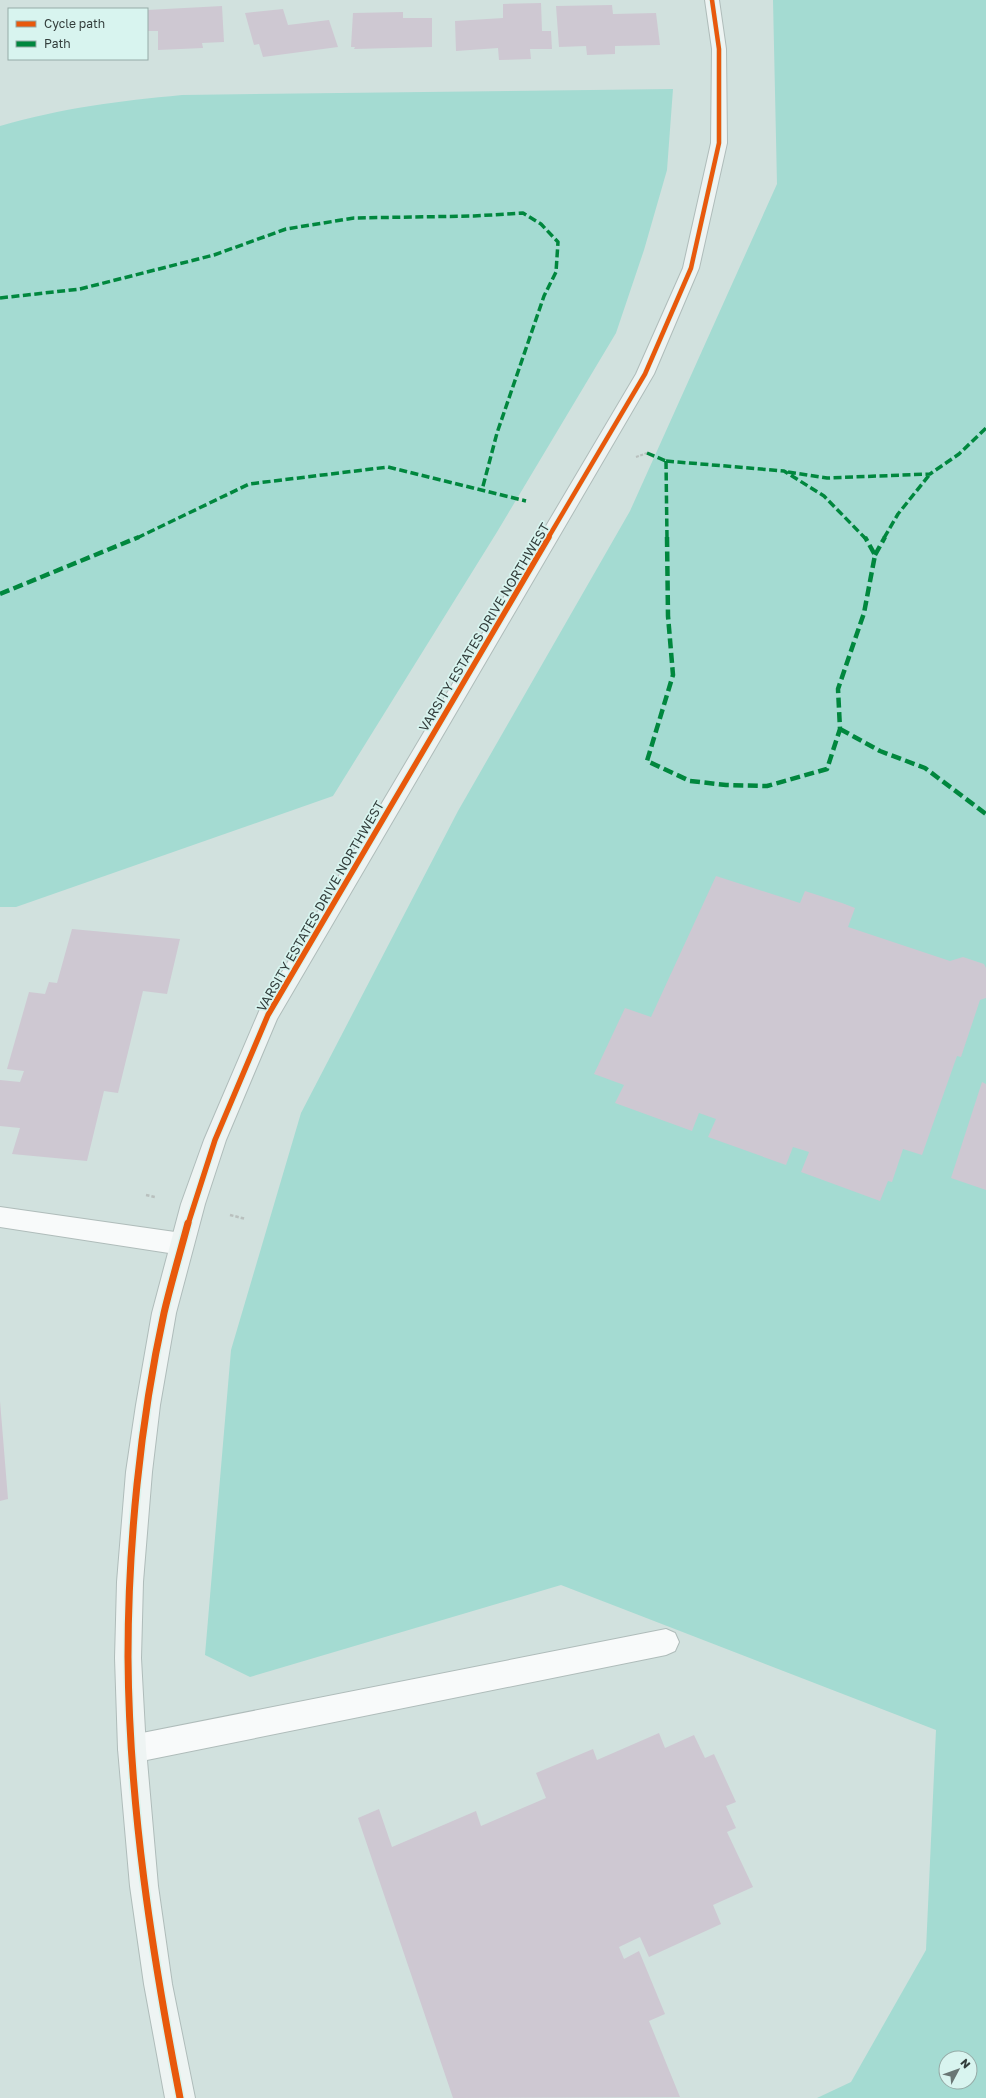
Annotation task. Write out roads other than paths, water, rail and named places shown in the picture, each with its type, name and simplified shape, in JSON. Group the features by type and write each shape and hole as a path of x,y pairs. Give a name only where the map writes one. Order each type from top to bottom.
{"street":[{"name":"VARSITY ESTATES DRIVE NORTHWEST","path":"180,2098 158,1984 146,1894 132,1749 128,1658 130,1582 139,1472 164,1313 193,1204 215,1140 268,1015 645,374 691,268 719,143 719,49 712,0"}],"lane":[{"path":"0,1216 182,1244"},
{"path":"132,1749 666,1642"}]}
